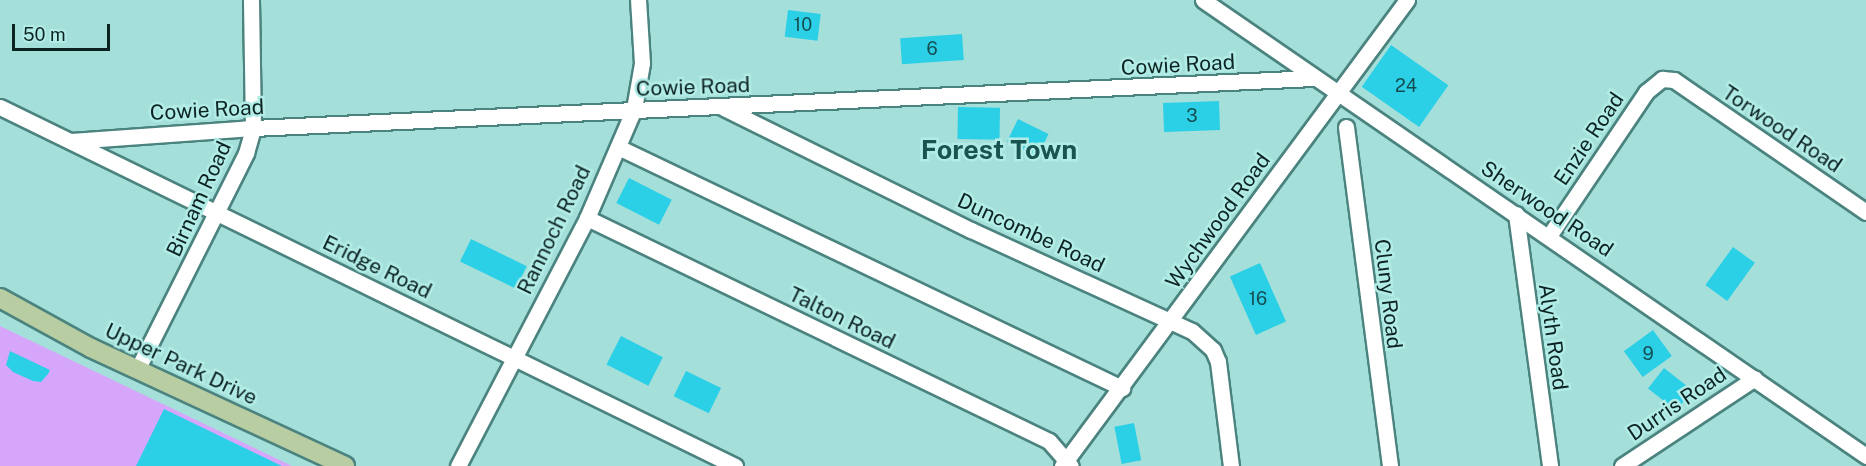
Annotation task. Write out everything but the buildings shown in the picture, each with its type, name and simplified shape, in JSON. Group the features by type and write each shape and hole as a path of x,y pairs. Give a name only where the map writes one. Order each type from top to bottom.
{"main road":[{"name":"Upper Park Drive","path":"0,298 138,368 345,466"}],"street":[{"name":"Birnam Road","path":"138,368 236,179 253,128 250,0"},
{"name":"Rannoch Road","path":"458,466 587,218 634,109 642,63 638,0"},
{"name":"Sherwood Road","path":"1203,0 1866,456"},
{"name":"Wychwood Road","path":"1067,464 1338,91 1407,0"},
{"name":"Cowie Road","path":"71,141 253,128 1315,78"},
{"name":"Enzie Road","path":"1549,236 1646,92 1662,79 1674,80"},
{"name":"Torwood Road","path":"1674,80 1866,212"},
{"name":"Eridge Road","path":"0,107 735,466"},
{"name":"Duncombe Road","path":"721,107 971,230 1192,331 1213,350 1218,362 1232,466"},
{"name":"Cluny Road","path":"1346,127 1390,466"},
{"path":"618,147 1122,388"},
{"name":"Alyth Road","path":"1516,214 1550,466"},
{"name":"Talton Road","path":"587,218 1005,418 1049,441 1067,464"},
{"name":"Durris Road","path":"1622,466 1755,378"}],"shaded area":[{"path":"0,326 142,394 292,466 0,466"}],"district":[{"name":"Forest Town","path":"999,150"}]}
